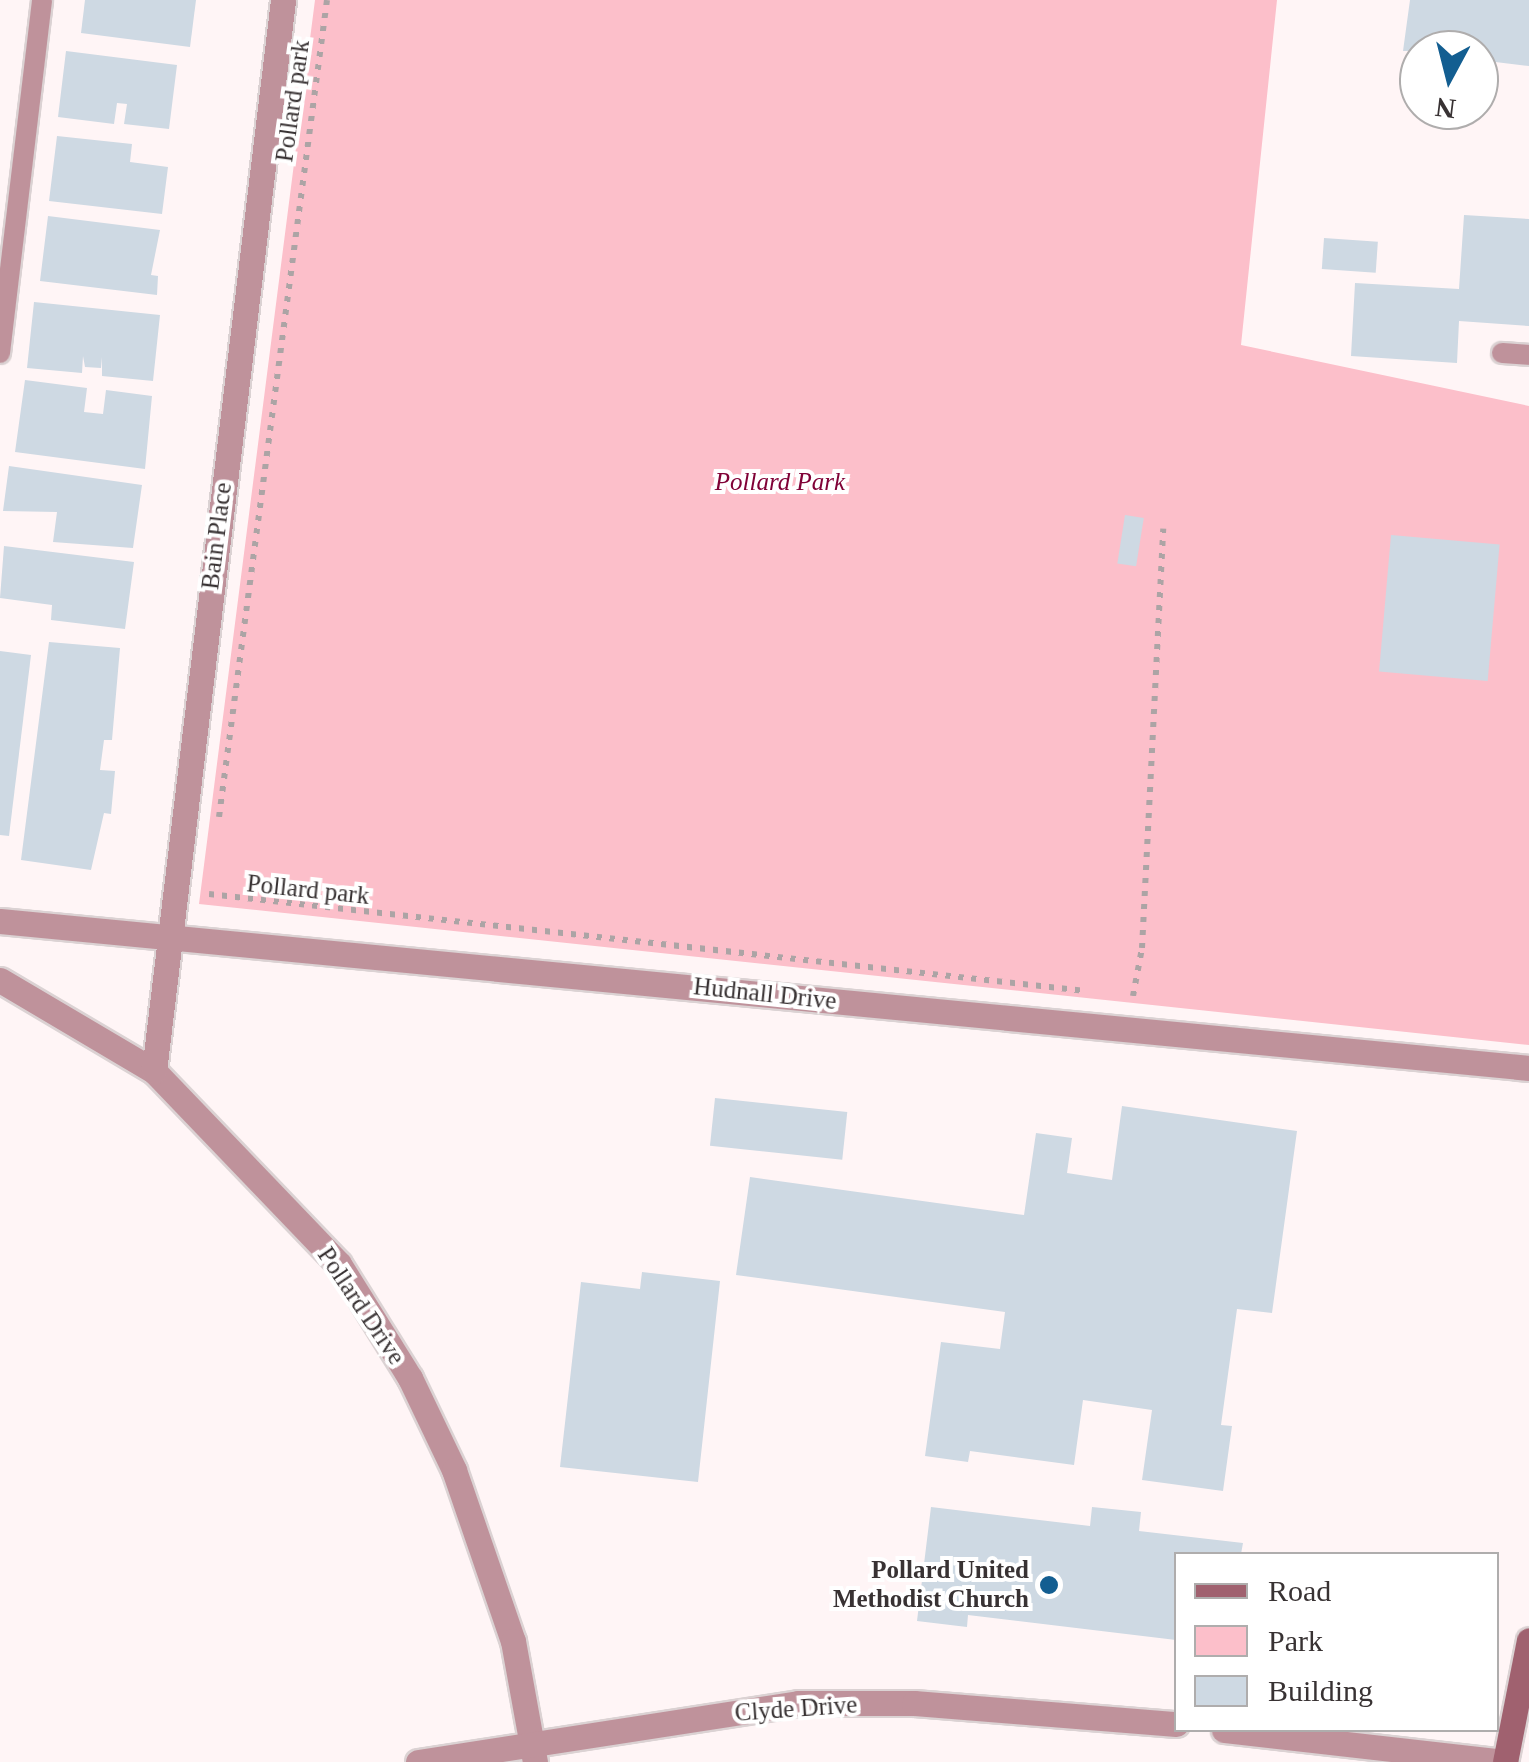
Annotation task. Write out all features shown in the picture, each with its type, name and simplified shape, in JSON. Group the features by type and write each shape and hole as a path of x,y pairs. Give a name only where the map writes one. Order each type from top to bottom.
{"street":[{"name":"Bain Place","path":"154,1071 283,0"},
{"name":"Hudnall Drive","path":"0,920 1529,1068"},
{"name":"Pollard Drive","path":"0,980 154,1071 339,1264 410,1378 490,1567 534,1754"},
{"path":"1242,1732 1505,1762 1529,1640"},
{"name":"Clyde Drive","path":"418,1762 534,1754 798,1704 914,1704 1174,1724"}],"lane":[{"path":"0,352 42,0"},
{"path":"1502,353 1529,356"}],"path":[{"name":"Pollard park","path":"218,822 326,0"},
{"path":"1118,994 1138,996 1163,528"},
{"name":"Pollard park","path":"211,880 208,899 1098,992"}],"green space":[{"name":"Pollard Park","path":"315,0 1277,0 1241,345 1529,406 1529,1045 199,904"}],"building":[{"path":"85,0 196,0 190,47 81,33"},
{"path":"1410,0 1529,0 1529,66 1499,62 1499,30 1406,30"},
{"path":"66,51 177,65 169,129 124,124 127,104 117,103 114,124 58,117"},
{"path":"57,136 132,144 130,162 168,167 162,214 49,201"},
{"path":"1464,215 1529,219 1529,326 1459,321 1457,363 1351,356 1355,283 1459,289"},
{"path":"48,216 160,230 151,275 158,276 157,295 40,281"},
{"path":"1324,238 1378,242 1376,273 1322,269"},
{"path":"34,302 160,315 153,381 102,376 102,357 101,368 85,367 83,356 82,373 27,368"},
{"path":"25,380 87,388 84,412 103,414 106,390 152,396 145,469 15,452"},
{"path":"9,466 142,485 133,548 53,542 57,512 3,511"},
{"path":"1125,515 1144,518 1136,566 1117,563"},
{"path":"1391,535 1500,544 1488,681 1379,671"},
{"path":"4,546 134,562 125,629 51,620 52,605 0,598"},
{"path":"49,642 120,648 112,740 104,740 100,770 115,771 111,814 104,813 91,870 21,860"},
{"path":"0,651 31,655 9,836 0,835"},
{"path":"715,1098 847,1112 842,1160 710,1146"},
{"path":"1122,1106 1297,1131 1272,1313 1237,1309 1221,1425 1232,1426 1223,1491 1142,1480 1152,1410 1083,1400 1074,1465 970,1451 968,1462 925,1456 941,1342 1000,1349 1005,1312 736,1275 750,1177 1024,1215 1036,1133 1072,1138 1067,1173 1112,1180"},
{"path":"642,1272 720,1281 698,1482 560,1467 581,1282 640,1289"},
{"name":"Pollard United Methodist Church","path":"931,1507 1090,1526 1092,1507 1141,1512 1139,1531 1243,1543 1241,1552 1174,1552 1174,1640 968,1615 967,1627 917,1621"}],"place":[{"name":"Pollard United Methodist Church","path":"1049,1585"}]}
